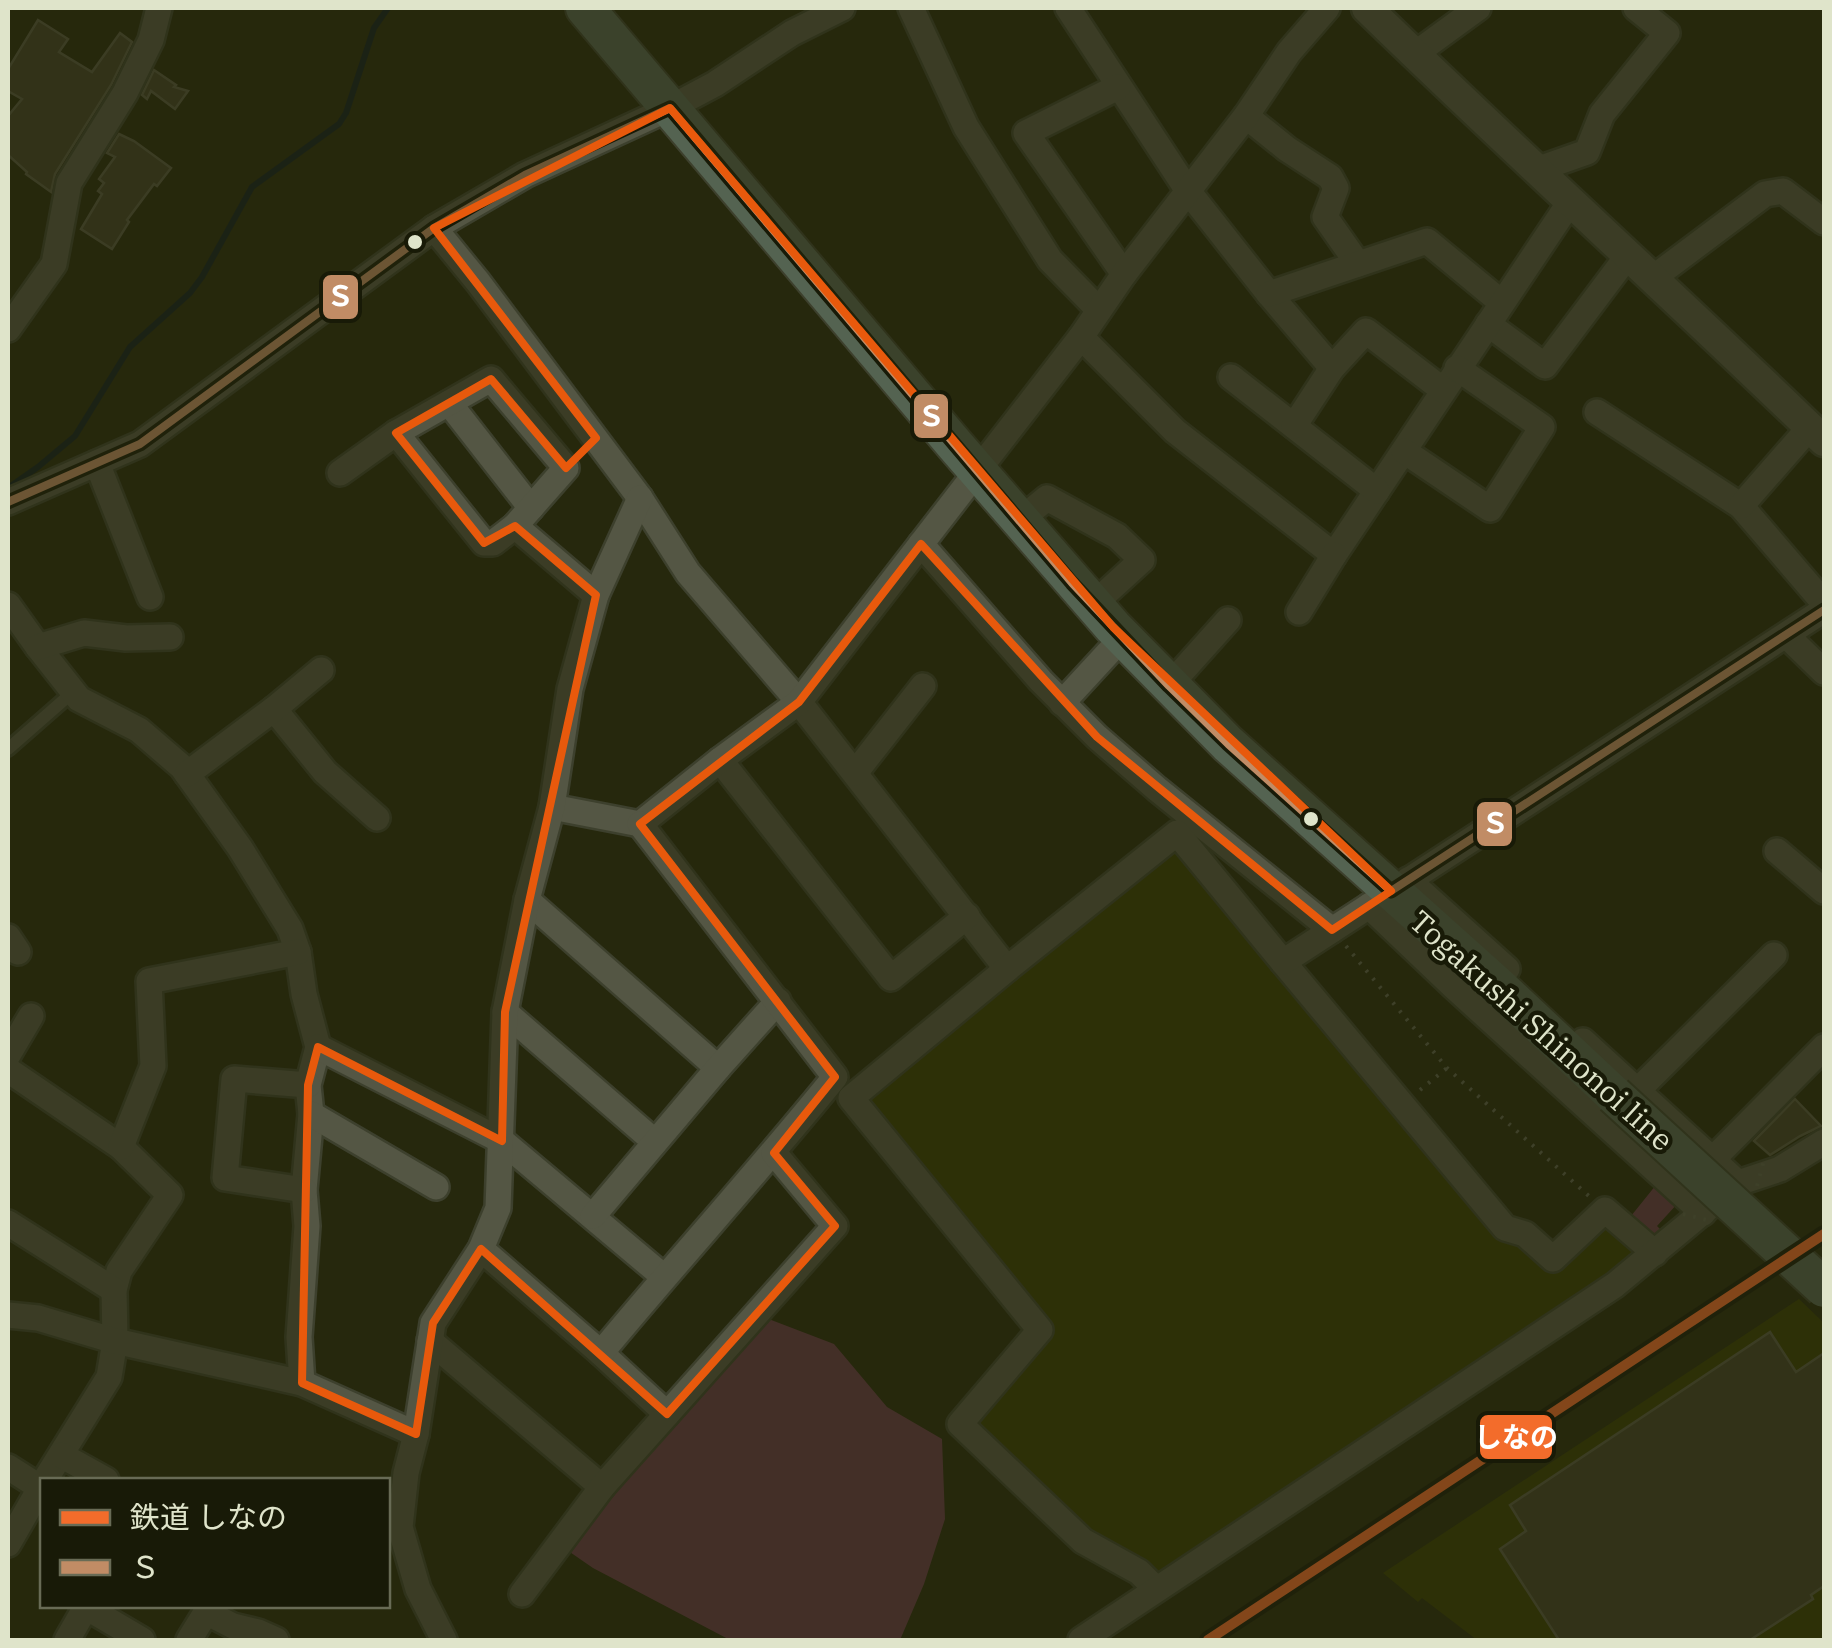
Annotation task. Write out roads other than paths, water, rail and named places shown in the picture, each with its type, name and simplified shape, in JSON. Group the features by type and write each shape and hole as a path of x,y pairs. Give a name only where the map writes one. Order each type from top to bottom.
{"main road":[{"name":"Togakushi Shinonoi line","path":"585,8 1019,521 1170,686 1389,892 1626,1093 1824,1288"}],"street":[{"path":"8,329 54,264 69,182 125,93 150,40 159,8"},
{"path":"8,502 140,444 434,228 525,175 715,84 792,32 842,8"},
{"path":"911,8 966,128 1050,260 1099,310"},
{"path":"1068,8 1188,191 1332,368"},
{"path":"640,824 800,702 1081,336 1246,116 1289,52 1327,8"},
{"path":"1367,8 1818,434 1742,506"},
{"path":"1415,54 1478,8"},
{"path":"1536,170 1587,152 1602,114 1668,33 1636,8"},
{"path":"1118,87 1026,133 1124,274"},
{"path":"1246,116 1287,150 1330,177 1336,188 1325,217 1358,264"},
{"path":"1653,278 1765,194 1783,191 1824,222"},
{"path":"1298,612 1570,202"},
{"path":"434,228 596,438 688,573 800,702 1006,968"},
{"path":"1268,294 1426,240 1545,366 1628,254"},
{"path":"1294,426 1332,368 1366,331 1542,427 1490,509 1404,451"},
{"path":"1081,336 1175,430 1334,555"},
{"path":"1231,376 1377,491"},
{"path":"340,473 396,433 492,379 566,468"},
{"path":"449,403 523,517 596,595"},
{"path":"1283,962 1787,636 1824,607 1742,506 1598,412"},
{"path":"396,433 484,544 494,543 523,517 596,438"},
{"path":"97,462 150,597"},
{"path":"444,1640 418,1589 400,1527 406,1473 433,1323 481,1249 498,1208 505,1012 527,900 552,807 570,689 596,595 640,498"},
{"path":"1019,521 1047,498 1117,536 1142,560 1107,592"},
{"path":"921,544 1062,702 1184,824 1283,962 1505,1228 1525,1234 1553,1259 1604,1210 1655,1253"},
{"path":"8,604 79,699 139,730 187,774 240,848 290,929 318,1047 308,1085 311,1114 299,1338 302,1382"},
{"path":"1170,686 1228,620"},
{"path":"38,648 84,633 126,638 170,637"},
{"path":"1787,636 1824,672"},
{"path":"1062,702 1109,652"},
{"path":"187,774 321,670"},
{"path":"855,773 923,686"},
{"path":"274,709 326,772 376,818"},
{"path":"720,760 891,978 966,916"},
{"path":"552,807 640,824 835,1077 602,1353"},
{"path":"1184,824 1332,930"},
{"path":"1156,1589 1138,1572 1084,1541 960,1424 1040,1330 851,1098 1184,824"},
{"path":"1777,851 1824,890"},
{"path":"1389,892 1453,986 1702,1213"},
{"path":"527,900 718,1068"},
{"path":"121,1147 153,1066 149,981 298,952"},
{"path":"1738,1183 1626,1093 1774,956"},
{"path":"593,1216 778,1001"},
{"path":"505,1012 656,1142"},
{"path":"8,1055 31,1016"},
{"path":"318,1047 502,1142 664,1277"},
{"path":"1712,1160 1824,1047"},
{"path":"8,1070 121,1147 170,1195 119,1272 114,1290 115,1341 109,1378 47,1478"},
{"path":"304,1190 224,1178 234,1079 308,1085"},
{"path":"311,1114 436,1186"},
{"path":"1081,1640 1616,1285 1738,1183 1780,1169 1824,1142"},
{"path":"522,1594 602,1487 835,1226 774,1153"},
{"path":"8,1223 114,1290"},
{"path":"481,1249 666,1414"},
{"path":"8,1315 38,1318 115,1341 302,1382 416,1434"},
{"path":"430,1340 602,1487"},
{"path":"61,1455 102,1478"},
{"path":"8,1466 40,1482"},
{"path":"8,1544 40,1489"},
{"path":"67,1640 85,1608"},
{"path":"88,1608 142,1640"},
{"path":"189,1640 208,1609 233,1626 276,1640"}],"lane":[{"path":"8,749 73,692"}],"waterway":[{"path":"8,488 75,436 130,347 190,293 202,277 252,187 339,124 374,28 388,8"}],"rail line":[{"name":"しなの","path":"1208,1640 1824,1234"}]}
